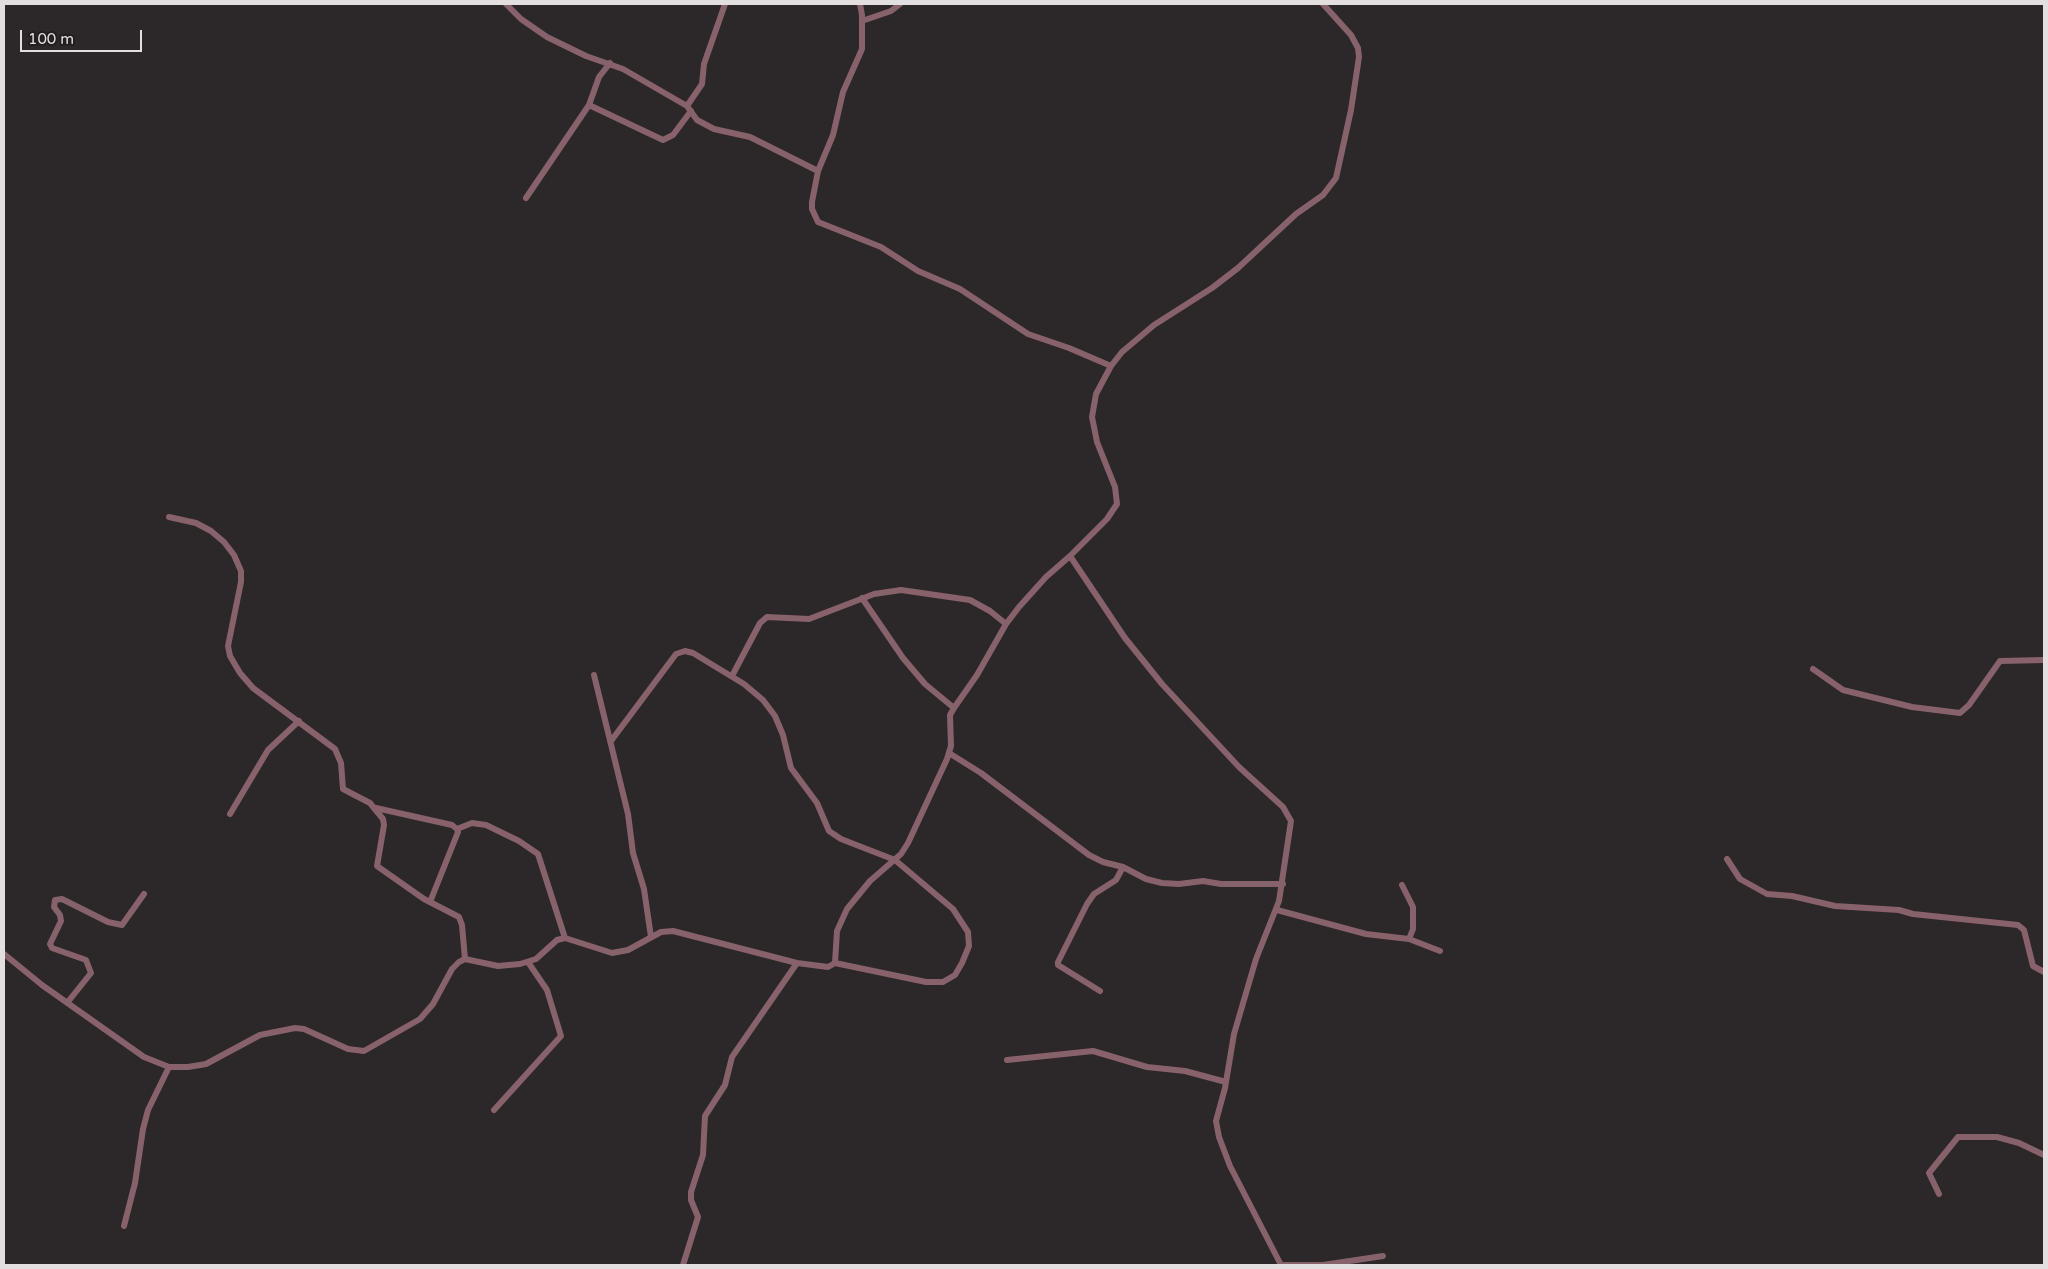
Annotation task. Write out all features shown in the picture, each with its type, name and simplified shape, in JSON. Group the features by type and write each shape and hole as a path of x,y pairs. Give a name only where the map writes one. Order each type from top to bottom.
{"street":[{"path":"506,4 521,19 547,37 586,56 610,63 689,108 697,120 714,129 750,138 818,171"},
{"path":"589,106 662,140 673,135 702,84 704,64 725,4"},
{"path":"860,4 862,20 860,55 843,92 833,135 818,171 812,202 812,209 818,222 881,247 918,271 960,289 1028,334 1111,366"},
{"path":"862,20 891,11 900,4"},
{"path":"835,963 836,930 848,909 870,881 895,860 908,842 949,753 950,721 954,708 977,675 1006,624 1046,577 1107,519 1117,504 1115,487 1096,442 1092,417 1096,394 1111,366 1122,352 1154,325 1238,268 1296,214 1323,195 1336,178 1351,110 1359,57 1358,48 1350,35 1323,4"},
{"path":"526,198 589,106 599,77 610,63"},
{"path":"169,517 196,523 211,531 224,542 234,556 241,571 241,582 228,654 246,682 336,749 341,763 344,790 376,808 452,825 457,829"},
{"path":"1070,556 1125,638 1162,684 1239,767 1287,811 1291,821 1283,884 1277,910 1256,959 1234,1034 1226,1082 1218,1111 1216,1129 1237,1181 1281,1265 1323,1265 1383,1256"},
{"path":"732,676 760,623 767,617 809,619 862,598 901,590 970,600 990,611 1006,624"},
{"path":"862,598 903,658 925,684 954,708"},
{"path":"4,954 68,1004 144,1057 169,1067 188,1067 206,1064 260,1036 295,1028 304,1029 343,1047 364,1051 420,1019 434,1004 456,964 465,960 498,966 528,962 542,954 557,940 565,938 612,953 628,950 661,932 673,932 796,963 828,967 835,963 926,982 943,982 955,975 969,946 968,932 962,921 953,909 895,860 841,839 829,831 817,803 791,768 783,735 775,716 763,700 732,676 693,653 685,651 676,654 611,741"},
{"path":"1813,669 1843,690 1912,707 1960,713 1969,705 2000,662 2044,660"},
{"path":"594,675 628,814 633,853 644,889 651,937"},
{"path":"230,814 268,750 299,721"},
{"path":"949,753 981,773 1089,854 1103,862 1123,867 1146,879 1162,883 1179,884 1203,880 1221,884 1283,884"},
{"path":"376,808 383,818 384,825 377,866 430,902 459,917 462,926 465,960"},
{"path":"457,829 472,824 486,825 519,841 538,854 565,938"},
{"path":"430,902 458,832 457,829"},
{"path":"1727,859 1740,880 1767,894 1792,896 1835,906 1899,910 1913,914 2018,925 2024,930 2033,966 2044,972"},
{"path":"1100,992 1058,965 1058,962 1087,904 1094,894 1116,880 1123,867"},
{"path":"1402,885 1414,907 1413,929 1409,939"},
{"path":"68,1004 91,973 86,960 52,948 50,944 61,921 60,915 54,907 55,900 62,899 108,922 122,925 144,894"},
{"path":"1277,910 1366,934 1409,939 1440,951"},
{"path":"494,1110 561,1036 548,990 528,962"},
{"path":"683,1265 698,1217 697,1210 691,1200 691,1192 703,1156 705,1116 725,1085 732,1057 796,963"},
{"path":"1007,1060 1093,1051 1147,1067 1185,1071 1226,1082"},
{"path":"124,1226 140,1158 142,1129 169,1067"},
{"path":"1939,1194 1929,1173 1958,1137 1997,1137 2019,1143 2044,1155"}]}
